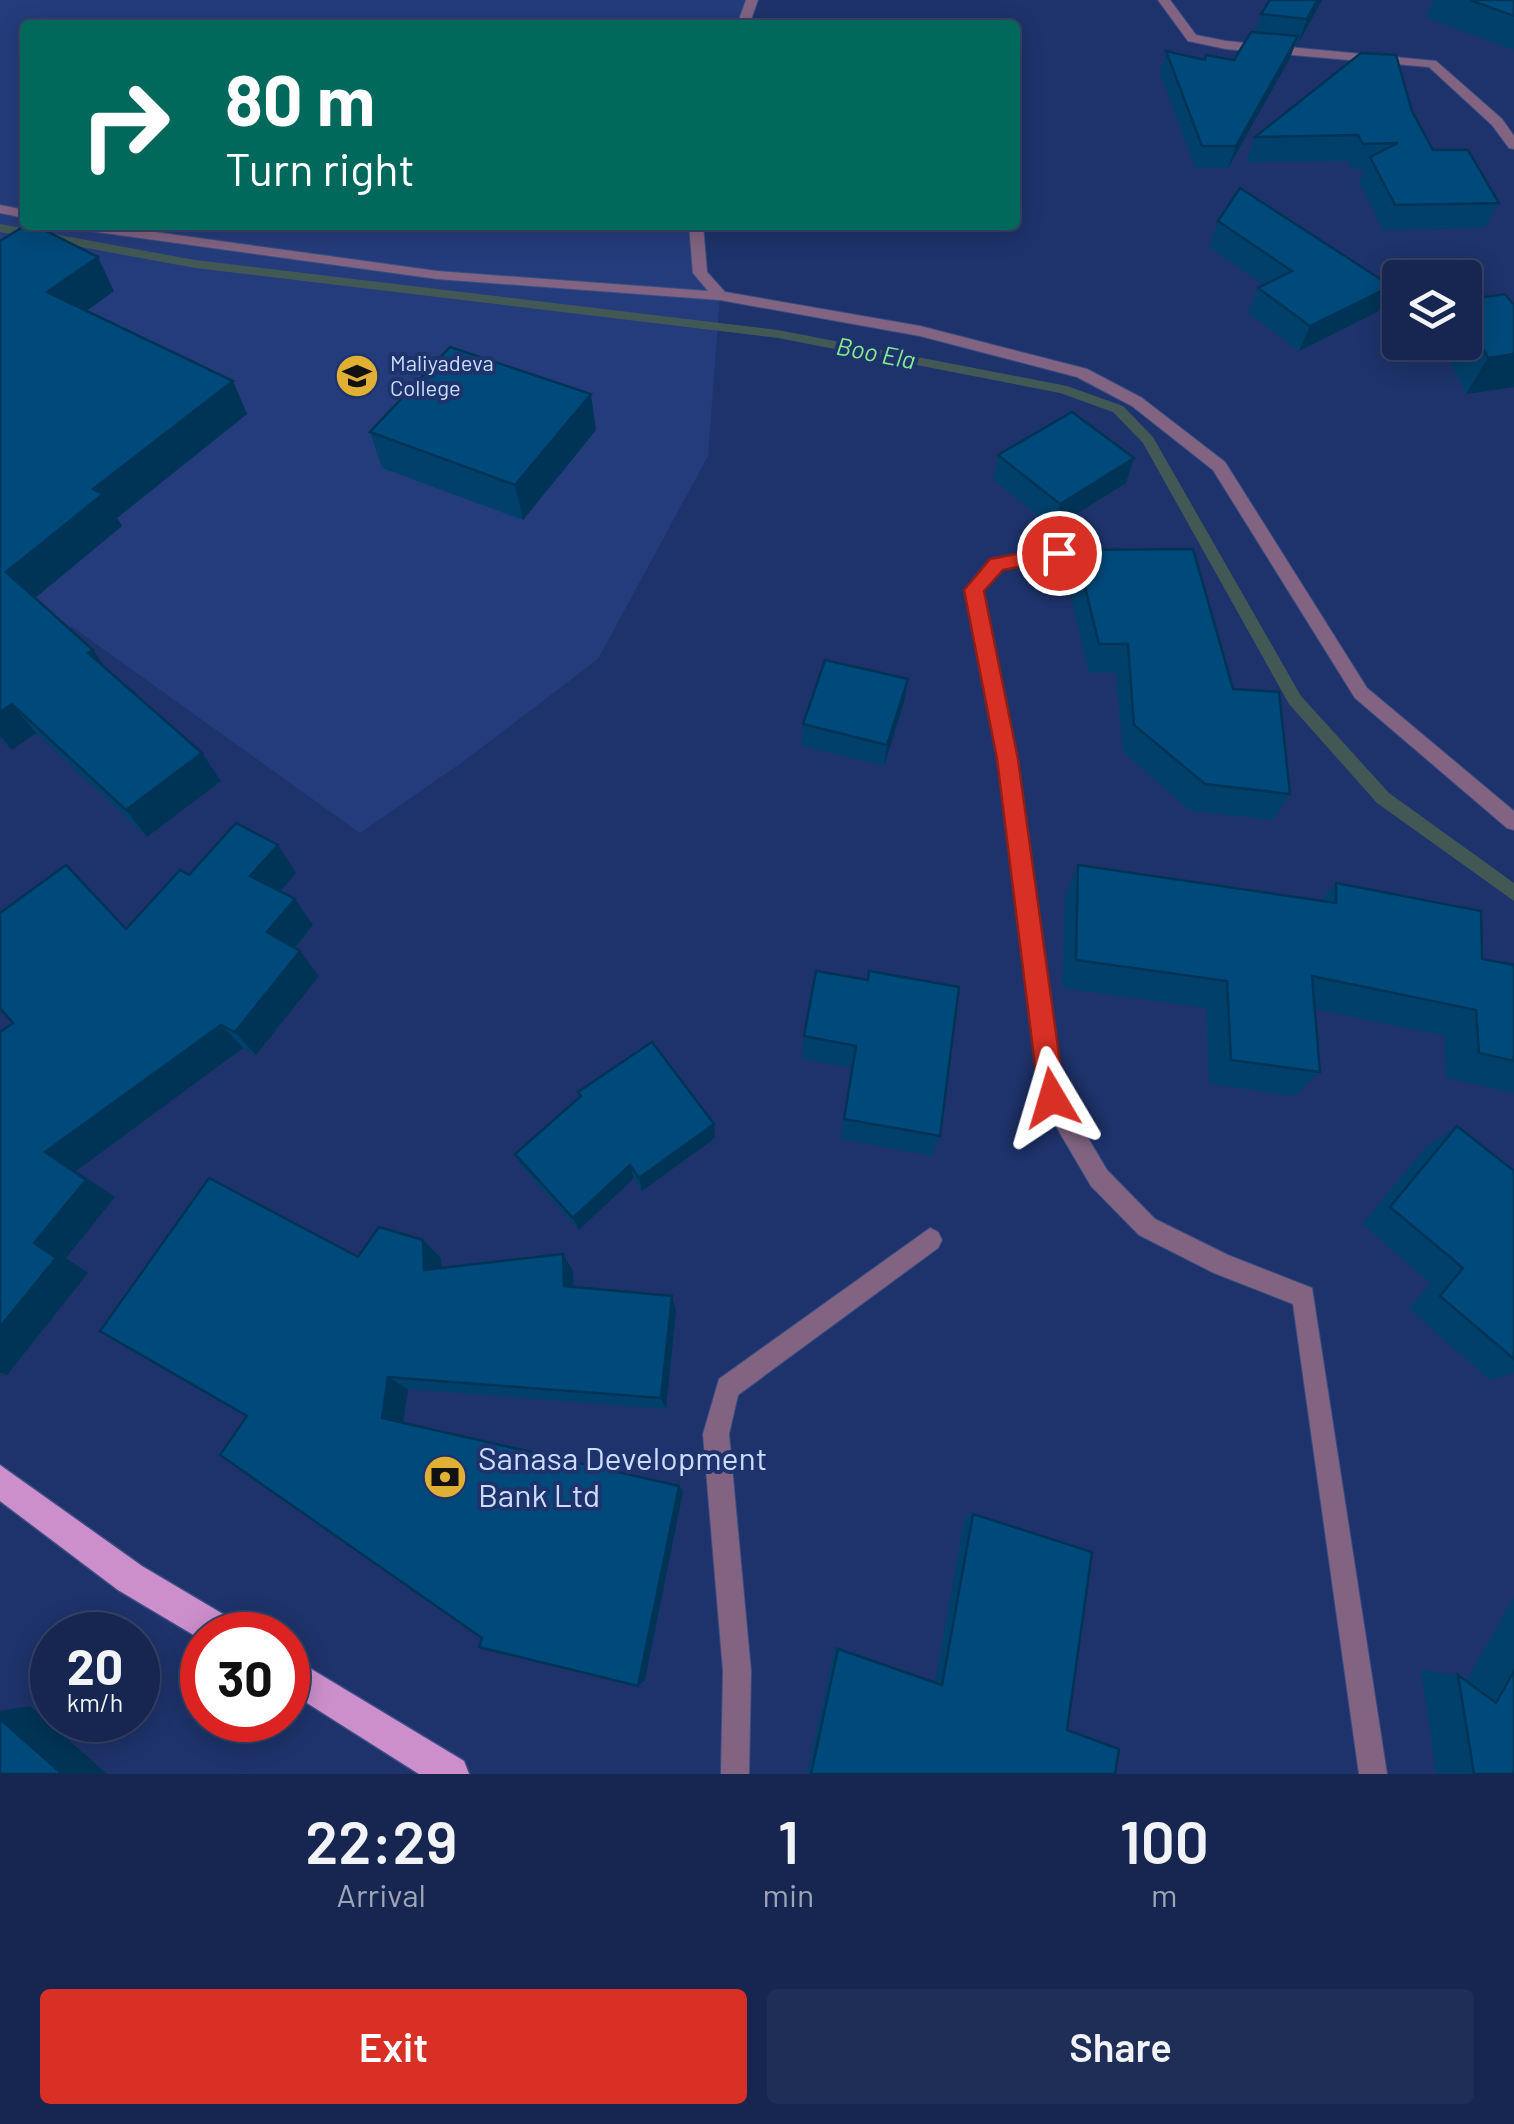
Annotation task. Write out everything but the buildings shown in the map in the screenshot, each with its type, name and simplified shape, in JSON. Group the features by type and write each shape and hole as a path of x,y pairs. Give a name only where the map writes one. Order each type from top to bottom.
{"main road":[{"path":"0,1481 130,1578 187,1612"},
{"path":"310,1686 451,1774"}],"street":[{"path":"1164,0 1192,38 1226,46 1432,64 1497,122 1514,145"},
{"path":"111,230 437,275 720,296 956,340 1082,373 1137,402 1219,466 1361,694 1514,822"},
{"path":"696,230 700,274 720,296"},
{"path":"1059,553 997,564 974,590 1008,759 1052,1098 1099,1178 1147,1227 1222,1265 1304,1296 1373,1774"},
{"path":"735,1774 737,1671 716,1434 728,1388 930,1240"}],"shaded area":[{"name":"Maliyadeva College","path":"0,0 752,0 745,20 20,20 20,230 696,230 700,273 720,296 708,456 598,659 464,761 360,833 71,626 0,674"}],"waterway":[{"name":"Boo Ela","path":"0,228 195,264 778,334 1062,389 1118,409 1148,440 1295,700 1383,798 1514,893"}],"place":[{"name":"Maliyadeva College","path":"357,376"},
{"name":"Sanasa Development Bank Ltd","path":"445,1477"}],"route":[{"path":"1052,1098 1008,759 974,590 997,564 1059,553"}]}
